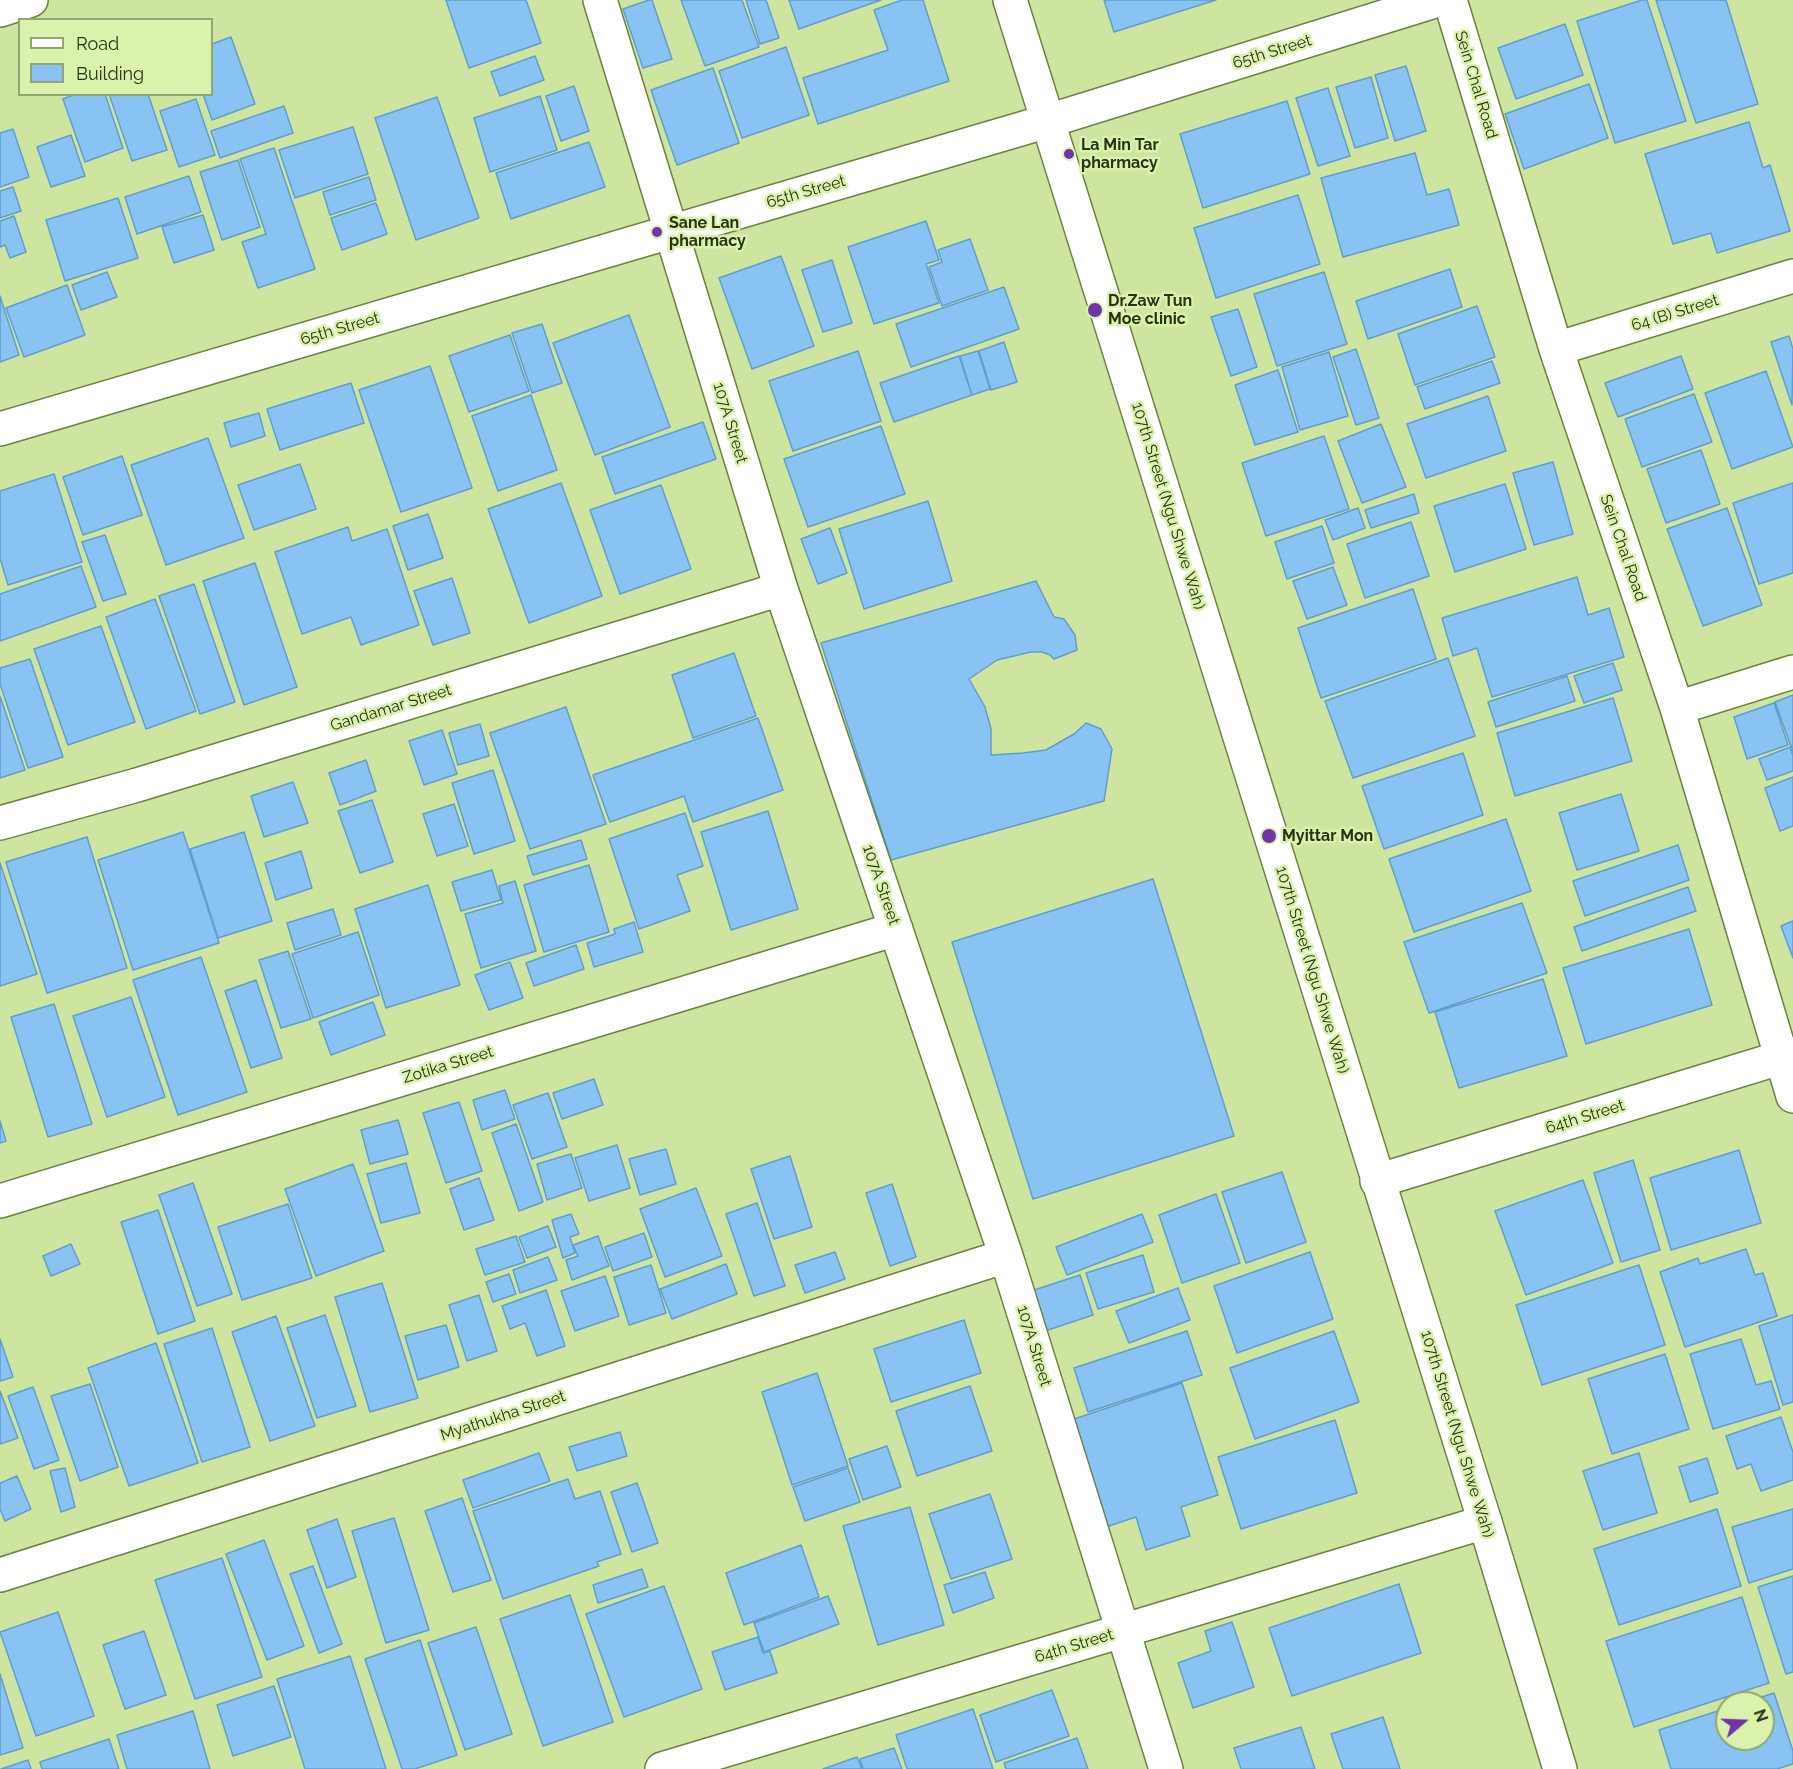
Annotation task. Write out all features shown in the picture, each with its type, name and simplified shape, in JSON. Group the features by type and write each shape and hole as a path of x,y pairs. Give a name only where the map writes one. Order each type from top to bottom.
{"street":[{"path":"0,10 31,0"},
{"name":"107A Street","path":"600,0 781,589 1006,1256 1166,1769"},
{"name":"107th Street (Ngu Shwe Wah)","path":"1010,0 1560,1769"},
{"name":"65th Street","path":"0,429 1048,121 1438,0"},
{"name":"Sein Chal Road","path":"1450,0 1556,349 1677,708 1787,1056 1793,1096"},
{"name":"64 (B) Street","path":"1556,349 1793,276"},
{"name":"Gandamar Street","path":"0,823 137,785 781,589"},
{"path":"1677,708 1793,672"},
{"name":"Zotika Street","path":"0,1201 896,929"},
{"name":"64th Street","path":"1377,1181 1787,1056"},
{"name":"Myathukha Street","path":"0,1575 1006,1256"},
{"name":"64th Street","path":"662,1769 1485,1522"}],"building":[{"path":"446,0 526,0 541,43 469,68"},
{"path":"652,0 672,59 643,68 623,9"},
{"path":"681,0 742,0 759,47 705,66"},
{"path":"746,0 766,0 779,38 760,44"},
{"path":"789,0 881,0 799,29"},
{"path":"902,0 923,0 949,81 818,124 803,78 888,50 874,10"},
{"path":"1104,0 1216,0 1114,32"},
{"path":"1647,0 1686,121 1615,143 1577,21"},
{"path":"1656,0 1726,0 1758,104 1696,123"},
{"path":"1565,24 1583,75 1516,99 1498,48"},
{"path":"231,37 255,104 212,120 204,96 213,96 213,44"},
{"path":"786,47 809,115 742,138 719,71"},
{"path":"535,56 544,80 500,96 491,72"},
{"path":"1406,66 1426,131 1395,141 1375,75"},
{"path":"713,68 739,143 677,165 651,90"},
{"path":"1371,77 1388,138 1355,148 1336,87"},
{"path":"1589,84 1608,138 1524,169 1505,114"},
{"path":"574,86 589,131 561,141 546,96"},
{"path":"1328,88 1350,156 1318,166 1296,98"},
{"path":"71,96 106,96 123,148 85,162 63,99"},
{"path":"110,96 149,96 167,150 132,161"},
{"path":"540,96 557,150 490,172 474,118"},
{"path":"437,97 479,218 416,240 375,118"},
{"path":"196,99 215,155 179,167 160,111"},
{"path":"1287,101 1310,174 1203,208 1180,134"},
{"path":"284,106 293,133 220,158 211,131"},
{"path":"1749,122 1763,168 1770,165 1790,231 1717,253 1711,233 1673,244 1645,154"},
{"path":"353,127 368,174 295,198 279,150"},
{"path":"13,129 29,177 0,187 0,133"},
{"path":"71,135 85,176 51,187 37,147"},
{"path":"589,142 605,187 511,219 496,173"},
{"path":"274,148 315,269 258,288 242,242 266,234 240,159"},
{"path":"1415,153 1427,195 1449,189 1459,225 1343,257 1321,178"},
{"path":"238,160 260,227 222,240 200,172"},
{"path":"189,176 201,212 137,234 125,197"},
{"path":"369,177 376,200 330,215 323,192"},
{"path":"13,187 21,211 0,218 0,191"},
{"path":"1298,195 1320,264 1216,298 1194,228"},
{"path":"118,198 138,258 65,281 46,220"},
{"path":"376,203 387,234 342,250 331,218"},
{"path":"203,215 214,250 174,263 162,227"},
{"path":"14,216 26,252 10,258 5,245 0,247 0,221"},
{"path":"926,221 939,260 926,264 939,303 874,324 848,247"},
{"path":"970,239 988,290 942,306 929,267 942,262 938,250"},
{"path":"781,256 814,346 752,369 719,278"},
{"path":"832,260 852,323 823,332 802,270"},
{"path":"1450,269 1462,307 1368,339 1356,301"},
{"path":"107,272 117,297 81,310 72,285"},
{"path":"1324,272 1347,344 1277,366 1254,294"},
{"path":"67,285 85,335 24,357 6,308"},
{"path":"1004,287 1019,329 911,367 896,324"},
{"path":"0,296 19,355 0,362"},
{"path":"1477,306 1495,357 1415,385 1398,334"},
{"path":"1238,309 1257,367 1231,376 1211,317"},
{"path":"629,315 670,427 595,455 553,343"},
{"path":"542,324 562,383 532,393 512,333"},
{"path":"510,335 529,391 469,412 449,356"},
{"path":"1789,336 1793,349 1792,405 1771,342"},
{"path":"1004,342 1017,382 991,390 979,351"},
{"path":"1356,349 1379,418 1356,425 1333,357"},
{"path":"858,351 881,421 793,451 769,381"},
{"path":"978,351 990,389 972,395 960,356"},
{"path":"1329,352 1348,416 1300,430 1282,367"},
{"path":"959,356 972,395 894,422 880,383"},
{"path":"1681,356 1693,389 1618,417 1605,383"},
{"path":"1492,361 1500,383 1425,409 1417,387"},
{"path":"430,366 472,488 401,512 359,390"},
{"path":"1278,370 1298,432 1255,445 1235,385"},
{"path":"1766,371 1793,447 1732,469 1705,393"},
{"path":"351,383 364,423 280,450 267,409"},
{"path":"1694,394 1712,442 1642,467 1625,419"},
{"path":"531,395 557,470 498,491 472,416"},
{"path":"1488,396 1506,451 1426,478 1407,424"},
{"path":"259,413 265,436 231,447 224,423"},
{"path":"703,422 716,459 615,494 602,457"},
{"path":"1381,424 1406,487 1362,503 1338,441"},
{"path":"881,426 905,494 808,527 784,459"},
{"path":"1324,436 1349,509 1266,536 1242,463"},
{"path":"208,438 244,538 166,565 131,465"},
{"path":"1701,450 1720,504 1666,523 1647,469"},
{"path":"122,456 142,515 83,535 63,477"},
{"path":"1553,462 1573,534 1534,545 1513,473"},
{"path":"300,464 316,509 254,530 238,485"},
{"path":"54,474 82,562 8,585 0,558 0,491"},
{"path":"561,483 602,596 529,623 488,509"},
{"path":"1793,483 1793,573 1759,584 1733,503"},
{"path":"1505,484 1526,549 1455,572 1434,506"},
{"path":"661,485 691,569 620,594 590,510"},
{"path":"1414,494 1419,513 1371,528 1365,510"},
{"path":"928,501 952,581 864,609 839,529"},
{"path":"1358,508 1365,528 1333,540 1325,520"},
{"path":"1727,508 1762,605 1703,626 1667,529"},
{"path":"428,514 443,558 408,570 393,526"},
{"path":"1411,522 1429,576 1365,598 1347,544"},
{"path":"1322,526 1334,563 1287,579 1275,542"},
{"path":"348,527 352,541 387,529 419,625 361,645 351,617 302,634 275,552"},
{"path":"830,528 847,573 818,584 801,539"},
{"path":"105,535 126,594 103,601 82,542"},
{"path":"255,563 297,687 244,705 203,581"},
{"path":"81,566 96,607 0,641 0,594"},
{"path":"1333,567 1347,605 1307,619 1293,581"},
{"path":"1577,577 1588,615 1609,608 1624,657 1492,697 1477,648 1453,656 1442,618"},
{"path":"452,578 470,633 433,645 414,591"},
{"path":"1036,581 1054,617 1064,619 1075,635 1077,650 1054,659 1042,652 1031,652 997,660 969,679 985,707 991,729 991,755 1046,750 1074,734 1086,723 1101,729 1112,749 1104,801 891,860 821,643"},
{"path":"194,584 235,702 200,714 159,596"},
{"path":"1413,589 1436,659 1321,698 1298,628"},
{"path":"155,599 196,711 146,729 106,617"},
{"path":"101,626 135,722 68,745 34,649"},
{"path":"734,653 756,716 693,738 672,675"},
{"path":"1448,658 1475,736 1353,778 1325,701"},
{"path":"30,659 63,757 28,768 0,684 0,668"},
{"path":"1613,663 1622,690 1584,703 1574,676"},
{"path":"1567,676 1575,701 1496,727 1488,702"},
{"path":"1793,695 1793,752 1775,702"},
{"path":"0,696 25,770 0,778"},
{"path":"1613,698 1632,761 1515,796 1497,733"},
{"path":"1774,703 1788,745 1747,759 1734,717"},
{"path":"566,707 606,824 530,849 490,733"},
{"path":"758,718 783,790 693,822 684,796 610,822 593,775"},
{"path":"480,724 489,756 458,765 449,733"},
{"path":"442,730 457,774 424,785 409,741"},
{"path":"1790,747 1793,756 1793,771 1767,780 1759,759"},
{"path":"1463,753 1483,815 1384,849 1362,786"},
{"path":"366,760 376,791 340,805 329,773"},
{"path":"493,770 515,841 474,854 452,783"},
{"path":"1793,777 1793,826 1780,831 1765,788"},
{"path":"293,782 308,823 264,837 251,796"},
{"path":"1621,794 1639,851 1577,870 1559,813"},
{"path":"372,800 393,862 360,873 338,811"},
{"path":"454,804 468,846 437,856 423,814"},
{"path":"768,811 798,909 731,930 701,832"},
{"path":"685,813 703,866 677,875 690,911 639,929 609,839"},
{"path":"1506,819 1531,891 1414,932 1389,859"},
{"path":"183,832 219,943 133,970 98,860"},
{"path":"244,832 272,921 218,938 190,849"},
{"path":"87,837 127,968 47,993 6,862"},
{"path":"581,840 587,859 533,875 527,856"},
{"path":"1678,845 1689,880 1585,916 1573,881"},
{"path":"301,851 312,888 276,900 265,863"},
{"path":"0,863 37,974 0,986"},
{"path":"589,865 609,932 544,952 524,885"},
{"path":"492,870 501,900 461,911 452,882"},
{"path":"1153,879 1234,1136 1033,1199 952,942"},
{"path":"515,881 536,951 481,968 465,914 503,903 499,886"},
{"path":"428,885 460,985 386,1008 355,909"},
{"path":"1688,887 1696,911 1582,951 1574,927"},
{"path":"1522,903 1547,973 1429,1013 1404,942"},
{"path":"333,909 341,935 295,950 287,923"},
{"path":"1793,921 1793,958 1781,926"},
{"path":"634,922 643,952 594,967 587,943 615,934 614,929"},
{"path":"1689,929 1712,1005 1586,1044 1563,968"},
{"path":"358,932 379,995 313,1018 292,954"},
{"path":"576,945 584,969 534,986 526,963"},
{"path":"288,951 311,1019 281,1028 259,960"},
{"path":"201,957 247,1092 178,1115 133,980"},
{"path":"510,962 523,998 489,1010 475,975"},
{"path":"1543,979 1567,1056 1459,1088 1435,1012"},
{"path":"256,980 282,1058 251,1068 225,991"},
{"path":"131,997 165,1097 107,1117 73,1016"},
{"path":"373,1002 385,1035 331,1055 319,1022"},
{"path":"54,1004 92,1124 48,1137 11,1017"},
{"path":"594,1079 603,1105 562,1119 553,1093"},
{"path":"505,1090 515,1119 482,1130 473,1100"},
{"path":"548,1093 567,1147 532,1159 513,1105"},
{"path":"459,1102 482,1171 446,1183 423,1113"},
{"path":"398,1120 408,1154 370,1164 361,1130"},
{"path":"0,1121 6,1141 0,1143"},
{"path":"516,1124 543,1202 519,1211 492,1133"},
{"path":"617,1145 630,1188 589,1201 575,1158"},
{"path":"666,1149 676,1184 640,1195 629,1159"},
{"path":"1739,1150 1761,1223 1671,1250 1650,1178"},
{"path":"571,1154 582,1188 547,1200 537,1164"},
{"path":"790,1156 812,1227 774,1239 751,1169"},
{"path":"1633,1160 1660,1250 1621,1262 1594,1173"},
{"path":"406,1163 420,1213 381,1223 367,1174"},
{"path":"353,1164 384,1251 316,1276 285,1189"},
{"path":"1282,1172 1306,1242 1246,1263 1222,1192"},
{"path":"479,1178 494,1220 464,1230 450,1189"},
{"path":"1583,1180 1613,1263 1526,1295 1495,1211"},
{"path":"193,1183 232,1294 197,1306 159,1195"},
{"path":"892,1184 916,1257 890,1266 866,1193"},
{"path":"696,1188 722,1256 665,1277 640,1209"},
{"path":"1216,1194 1240,1263 1182,1283 1159,1215"},
{"path":"757,1203 785,1286 754,1296 726,1214"},
{"path":"288,1204 312,1278 242,1300 218,1227"},
{"path":"158,1210 195,1321 158,1334 121,1222"},
{"path":"571,1214 579,1234 570,1237 575,1253 563,1258 552,1220"},
{"path":"1142,1214 1153,1242 1067,1275 1056,1247"},
{"path":"548,1226 556,1247 527,1258 519,1237"},
{"path":"644,1233 652,1257 613,1271 605,1247"},
{"path":"516,1236 525,1262 485,1275 476,1249"},
{"path":"598,1236 609,1266 572,1280 566,1260 578,1256 573,1245"},
{"path":"71,1244 80,1264 51,1276 43,1256"},
{"path":"1746,1249 1755,1275 1763,1273 1777,1316 1685,1347 1660,1272 1698,1258 1700,1264"},
{"path":"835,1252 845,1279 805,1293 795,1265"},
{"path":"1310,1252 1333,1319 1237,1353 1214,1286"},
{"path":"1143,1255 1154,1292 1098,1309 1086,1273"},
{"path":"548,1257 557,1280 520,1293 513,1270"},
{"path":"726,1264 737,1294 672,1319 660,1289"},
{"path":"651,1265 666,1313 629,1325 614,1277"},
{"path":"1639,1265 1665,1345 1542,1385 1516,1305"},
{"path":"509,1274 516,1294 493,1302 486,1282"},
{"path":"1080,1275 1093,1315 1045,1331 1031,1291"},
{"path":"605,1276 619,1316 575,1331 561,1291"},
{"path":"382,1283 418,1398 370,1412 335,1297"},
{"path":"1178,1288 1190,1320 1129,1343 1116,1311"},
{"path":"546,1290 565,1346 537,1356 525,1323 510,1329 502,1306"},
{"path":"479,1295 497,1351 467,1361 449,1305"},
{"path":"325,1315 356,1406 317,1418 287,1328"},
{"path":"1793,1315 1793,1402 1783,1405 1759,1326"},
{"path":"276,1316 315,1426 270,1441 232,1332"},
{"path":"964,1320 981,1373 891,1402 874,1349"},
{"path":"446,1325 459,1367 418,1380 405,1336"},
{"path":"212,1328 250,1447 202,1462 164,1344"},
{"path":"1187,1331 1202,1375 1088,1412 1074,1368"},
{"path":"1334,1331 1359,1402 1255,1439 1230,1368"},
{"path":"0,1339 13,1377 0,1381"},
{"path":"1741,1339 1756,1385 1771,1381 1780,1409 1713,1429 1690,1354"},
{"path":"156,1343 198,1463 129,1486 88,1368"},
{"path":"1665,1354 1689,1429 1612,1454 1588,1379"},
{"path":"817,1373 848,1466 792,1485 762,1392"},
{"path":"1182,1383 1218,1495 1181,1507 1190,1536 1146,1550 1136,1517 1103,1528 1068,1421"},
{"path":"90,1384 118,1467 80,1481 51,1396"},
{"path":"970,1386 992,1451 917,1476 896,1411"},
{"path":"33,1387 59,1460 34,1469 8,1396"},
{"path":"0,1391 18,1438 0,1444"},
{"path":"1781,1417 1793,1452 1793,1480 1761,1491 1751,1464 1737,1469 1726,1436"},
{"path":"1335,1420 1357,1493 1241,1529 1218,1457"},
{"path":"620,1432 627,1456 577,1471 569,1447"},
{"path":"887,1446 901,1487 863,1500 849,1459"},
{"path":"539,1453 550,1481 473,1508 463,1480"},
{"path":"1639,1453 1657,1513 1603,1530 1583,1471"},
{"path":"1707,1458 1718,1493 1690,1502 1679,1467"},
{"path":"65,1468 75,1507 61,1512 50,1471"},
{"path":"848,1468 860,1502 805,1521 793,1487"},
{"path":"17,1476 31,1509 5,1521 0,1509 0,1483"},
{"path":"568,1479 575,1499 600,1491 621,1554 597,1562 599,1566 503,1599 473,1511"},
{"path":"637,1483 658,1543 632,1552 611,1492"},
{"path":"990,1494 1012,1559 951,1579 929,1514"},
{"path":"462,1498 491,1580 453,1592 425,1511"},
{"path":"910,1507 944,1625 878,1645 843,1526"},
{"path":"1717,1509 1741,1586 1619,1625 1594,1549"},
{"path":"1793,1509 1793,1569 1749,1583 1732,1527"},
{"path":"394,1518 429,1630 386,1643 352,1531"},
{"path":"337,1519 356,1577 327,1588 307,1530"},
{"path":"264,1540 304,1646 267,1660 226,1554"},
{"path":"801,1545 819,1597 744,1625 726,1573"},
{"path":"222,1558 262,1677 195,1699 155,1580"},
{"path":"313,1566 342,1644 319,1653 290,1574"},
{"path":"642,1569 648,1587 598,1603 593,1585"},
{"path":"985,1572 994,1598 953,1613 944,1585"},
{"path":"1793,1576 1793,1672 1786,1674 1758,1587"},
{"path":"1399,1584 1421,1653 1292,1696 1269,1628"},
{"path":"664,1586 702,1689 624,1717 586,1614"},
{"path":"570,1595 613,1722 543,1746 500,1619"},
{"path":"828,1596 839,1624 764,1652 754,1623"},
{"path":"1742,1597 1769,1683 1744,1691 1715,1691 1715,1701 1634,1727 1606,1641"},
{"path":"58,1612 94,1716 36,1736 0,1632"},
{"path":"1232,1622 1254,1687 1193,1708 1178,1663 1211,1651 1205,1631"},
{"path":"476,1627 512,1734 465,1750 428,1643"},
{"path":"144,1631 166,1695 125,1709 103,1645"},
{"path":"758,1637 763,1653 770,1651 777,1673 725,1690 712,1652"},
{"path":"420,1640 457,1755 415,1769 402,1769 365,1659"},
{"path":"350,1656 386,1769 305,1769 277,1679"},
{"path":"0,1674 23,1748 0,1755"},
{"path":"274,1686 291,1737 233,1756 217,1705"},
{"path":"1052,1690 1069,1736 996,1762 980,1715"},
{"path":"1775,1696 1793,1751 1793,1764 1777,1769 1671,1769 1659,1730 1715,1712 1715,1751 1775,1751"},
{"path":"973,1709 993,1769 907,1769 896,1735"},
{"path":"193,1711 210,1769 127,1769 117,1735"},
{"path":"1383,1717 1400,1769 1343,1769 1331,1734"},
{"path":"1301,1727 1315,1769 1241,1769 1234,1748"},
{"path":"1077,1738 1088,1769 1006,1769 1004,1763"},
{"path":"109,1739 119,1769 42,1769 40,1762"},
{"path":"894,1748 902,1769 863,1769 860,1759"},
{"path":"857,1757 862,1769 823,1769"},
{"path":"28,1760 31,1769 1,1769"}],"place":[{"name":"La Min Tar pharmacy","path":"1069,154"},
{"name":"Sane Lan pharmacy","path":"657,232"},
{"name":"Dr.Zaw Tun Moe clinic","path":"1095,310"},
{"name":"Myittar Mon","path":"1269,836"}]}
